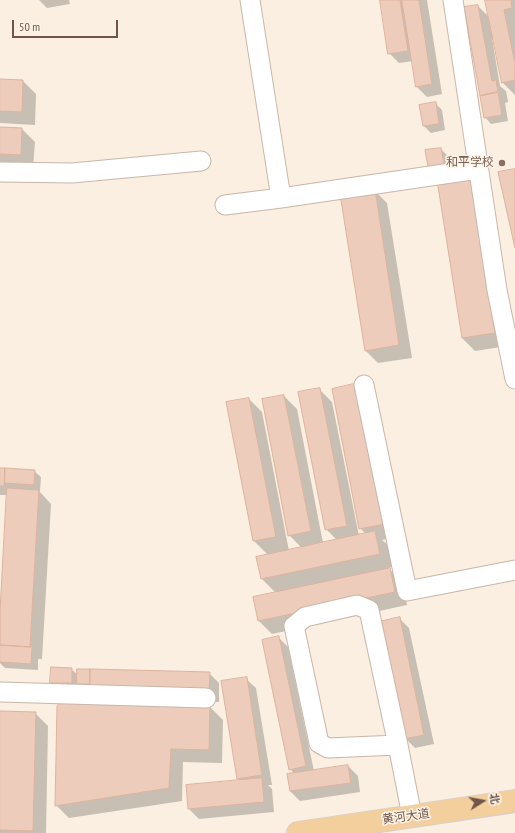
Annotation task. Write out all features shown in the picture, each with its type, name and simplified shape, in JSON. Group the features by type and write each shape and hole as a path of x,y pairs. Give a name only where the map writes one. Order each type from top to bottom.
{"main road":[{"name":"黄河大道","path":"406,825 515,801"},
{"name":"黄河大道","path":"298,833 515,816"}],"street":[{"path":"250,0 281,198"},
{"path":"453,0 497,290 515,378"},
{"path":"0,172 72,172 201,161"},
{"path":"224,205 478,169"},
{"path":"364,385 407,591 515,570"},
{"path":"398,744 328,748 319,743 294,626 305,617 357,605 369,610 398,744 406,825"},
{"path":"0,692 206,698"}],"building":[{"path":"380,0 400,0 408,51 388,54"},
{"path":"402,0 419,0 432,84 416,87"},
{"path":"485,0 511,0 512,8 504,10 515,63 515,80 502,83"},
{"path":"478,5 492,81 496,80 498,92 480,96 464,7"},
{"path":"0,79 23,80 22,112 0,111"},
{"path":"498,92 502,115 484,118 480,96"},
{"path":"436,102 439,124 423,126 419,105"},
{"path":"0,127 22,128 21,155 0,154"},
{"path":"441,148 445,169 429,172 425,150"},
{"path":"515,169 515,248 498,172"},
{"path":"470,175 495,333 462,338 437,180"},
{"path":"375,189 399,345 365,351 340,194"},
{"path":"358,383 386,524 359,529 332,389"},
{"path":"320,388 347,526 325,530 298,392"},
{"path":"284,395 311,531 288,536 262,399"},
{"path":"249,398 276,537 253,541 226,402"},
{"path":"0,468 5,468 4,486 0,486"},
{"path":"5,468 35,470 34,485 5,483"},
{"path":"7,488 39,490 30,647 0,645 0,612"},
{"path":"375,531 380,554 261,579 256,557"},
{"path":"390,568 395,592 258,621 253,597"},
{"path":"400,617 424,735 404,739 379,622"},
{"path":"279,636 306,766 289,770 262,640"},
{"path":"0,645 32,647 31,664 0,662"},
{"path":"51,667 72,668 72,683 50,683"},
{"path":"77,669 90,669 90,684 77,684"},
{"path":"90,669 210,672 209,693 90,689"},
{"path":"247,677 262,775 237,779 221,681"},
{"path":"64,702 210,706 209,750 171,749 169,788 55,806 57,706"},
{"path":"0,711 36,712 33,831 0,830"},
{"path":"348,765 351,783 290,791 287,774"},
{"path":"262,778 264,802 188,809 186,785"}],"place":[{"name":"和平学校","path":"502,163"}]}
